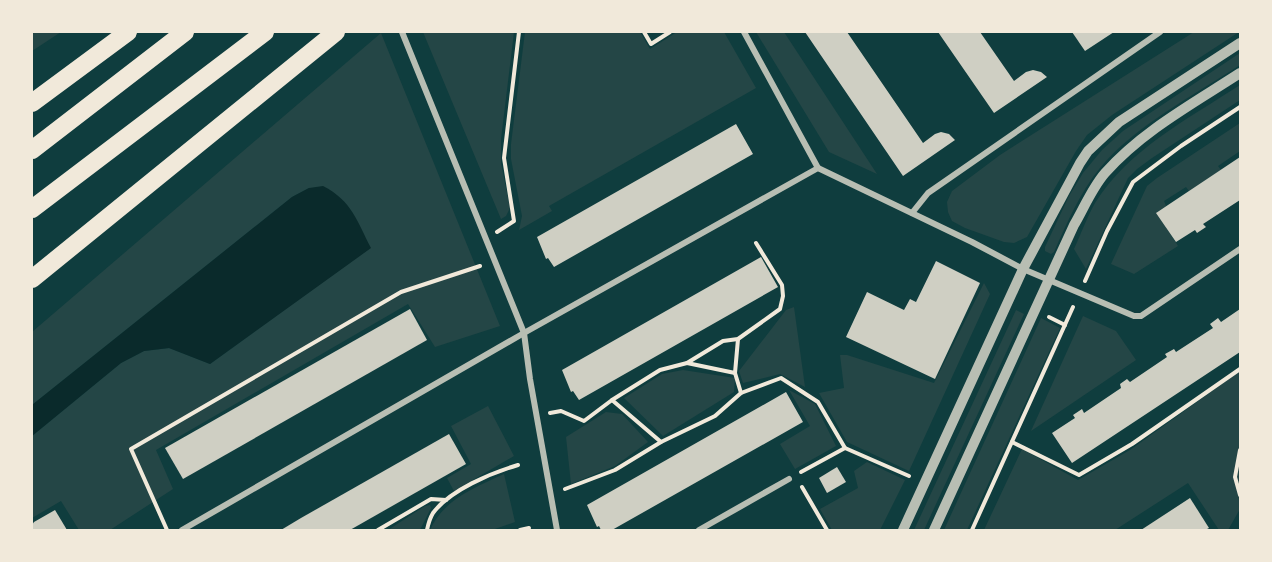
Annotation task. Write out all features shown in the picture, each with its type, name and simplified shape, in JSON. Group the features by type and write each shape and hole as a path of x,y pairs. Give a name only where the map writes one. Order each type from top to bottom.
{"highway":[{"path":"32,103 128,32"},
{"path":"32,150 185,32"},
{"path":"32,209 265,32"},
{"path":"32,279 336,32"}],"street":[{"path":"402,32 524,333 557,531"},
{"path":"744,32 818,168 1049,281 1134,316 1141,316 1240,249"},
{"path":"912,213 928,193 1160,32"},
{"path":"903,531 1023,269 1088,151 1119,122 1240,43"},
{"path":"934,531 1074,225 1104,174 1147,135 1240,74"},
{"path":"182,531 524,333 818,168"},
{"path":"699,531 789,478"}],"path":[{"path":"486,239 514,221 504,158 519,32"},
{"path":"644,32 651,44 670,32"},
{"path":"538,416 561,411 584,421 612,400 660,370 687,363 723,341 738,339 780,309 783,296 782,285 756,243"},
{"path":"168,531 131,450 401,292 495,261"},
{"path":"738,339 735,373 741,393"},
{"path":"687,363 735,373"},
{"path":"1012,442 1079,475 1132,444 1240,369"},
{"path":"551,495 615,470 661,442 714,416 741,393 781,378 818,402 845,448 910,477"},
{"path":"612,400 661,442"},
{"path":"789,478 845,448"},
{"path":"1240,450 1235,477 1240,495"},
{"path":"427,531 432,514 446,500 498,471 518,465"},
{"path":"801,484 826,531"},
{"path":"378,531 431,499 446,500"},
{"path":"520,531 529,528"}],"shaded area":[{"path":"32,32 61,32 32,51"},
{"path":"423,32 514,32 501,139 501,163 510,208 506,216 501,219"},
{"path":"525,32 640,32 650,49 677,32 724,32 756,88 549,206 552,211 519,230 522,216 511,159 511,144"},
{"path":"756,32 784,32 877,174 829,152"},
{"path":"1194,32 1239,32 1112,115 1087,135 1027,237 1014,243 1004,242 952,221 947,202 952,191 1000,155"},
{"path":"381,33 500,326 435,347 408,304 156,450 173,489 110,530 79,530 61,501 32,518 32,436 121,363 144,351 169,348 210,364 370,248 309,188 292,197 32,405 32,332"},
{"path":"1240,53 1240,65 1147,125 1114,153 1086,187 1054,252 1051,254 1045,251 1069,196 1083,173 1102,150 1123,131"},
{"path":"1240,85 1240,100 1152,158 1128,178 1086,269 1074,249 1092,208 1109,184 1142,151 1161,136"},
{"path":"1240,123 1240,151 1218,166 1221,170 1189,191 1186,187 1164,201 1166,206 1157,212 1178,246 1134,274 1111,264 1147,186"},
{"path":"323,186 347,205 371,248 210,364 169,348 144,351 121,363 32,436 32,405 292,197 309,188"},
{"path":"984,283 990,294 909,471 847,442 819,393 844,388 840,355 847,355 934,383"},
{"path":"794,307 805,387 780,374 743,383 739,371 786,310"},
{"path":"1016,310 1024,314 924,530 914,530"},
{"path":"1083,316 1116,331 1136,360 1031,431"},
{"path":"1041,318 1060,328 967,530 944,530"},
{"path":"683,370 735,378 734,392 663,436 624,398 662,374"},
{"path":"1240,371 1240,509 1228,530 1219,530 1188,483 1115,530 984,530 1022,449 1078,480 1130,450"},
{"path":"789,390 815,404 836,446 795,469 780,444 810,426"},
{"path":"488,406 514,456 454,491 447,478 471,464 451,426"},
{"path":"606,412 622,414 648,442 615,466 571,484 566,437"},
{"path":"867,462 905,480 880,530 832,530 820,509 858,488 854,471"},
{"path":"504,474 515,522 492,530 430,530 443,510 452,502"},
{"path":"430,505 431,508 420,530 388,530 425,506"}],"building":[{"path":"805,32 847,32 923,143 941,132 949,134 955,140 903,176"},
{"path":"938,32 980,32 1014,81 1033,70 1047,77 994,113"},
{"path":"1072,32 1114,32 1085,51"},
{"path":"736,124 753,154 554,267 548,258 546,259 537,237"},
{"path":"1240,157 1240,200 1203,224 1206,227 1197,233 1195,230 1176,242 1156,213"},
{"path":"761,257 778,287 579,400 573,391 571,392 562,370"},
{"path":"936,261 980,283 935,379 846,337 867,292 904,310 910,299 916,302"},
{"path":"410,309 427,340 183,479 165,448"},
{"path":"1240,309 1240,352 1072,463 1052,433 1075,418 1073,415 1082,409 1084,413 1121,388 1120,384 1127,379 1130,382 1167,357 1165,354 1174,349 1176,352 1213,328 1210,324 1218,318 1221,322"},
{"path":"786,392 803,422 612,530 601,530 599,526 597,527 587,505"},
{"path":"449,434 466,464 350,530 281,530 301,518"},
{"path":"837,467 846,482 827,493 819,478"},
{"path":"1190,498 1209,528 1205,530 1141,530"},
{"path":"55,510 67,530 32,530 34,522"}]}
